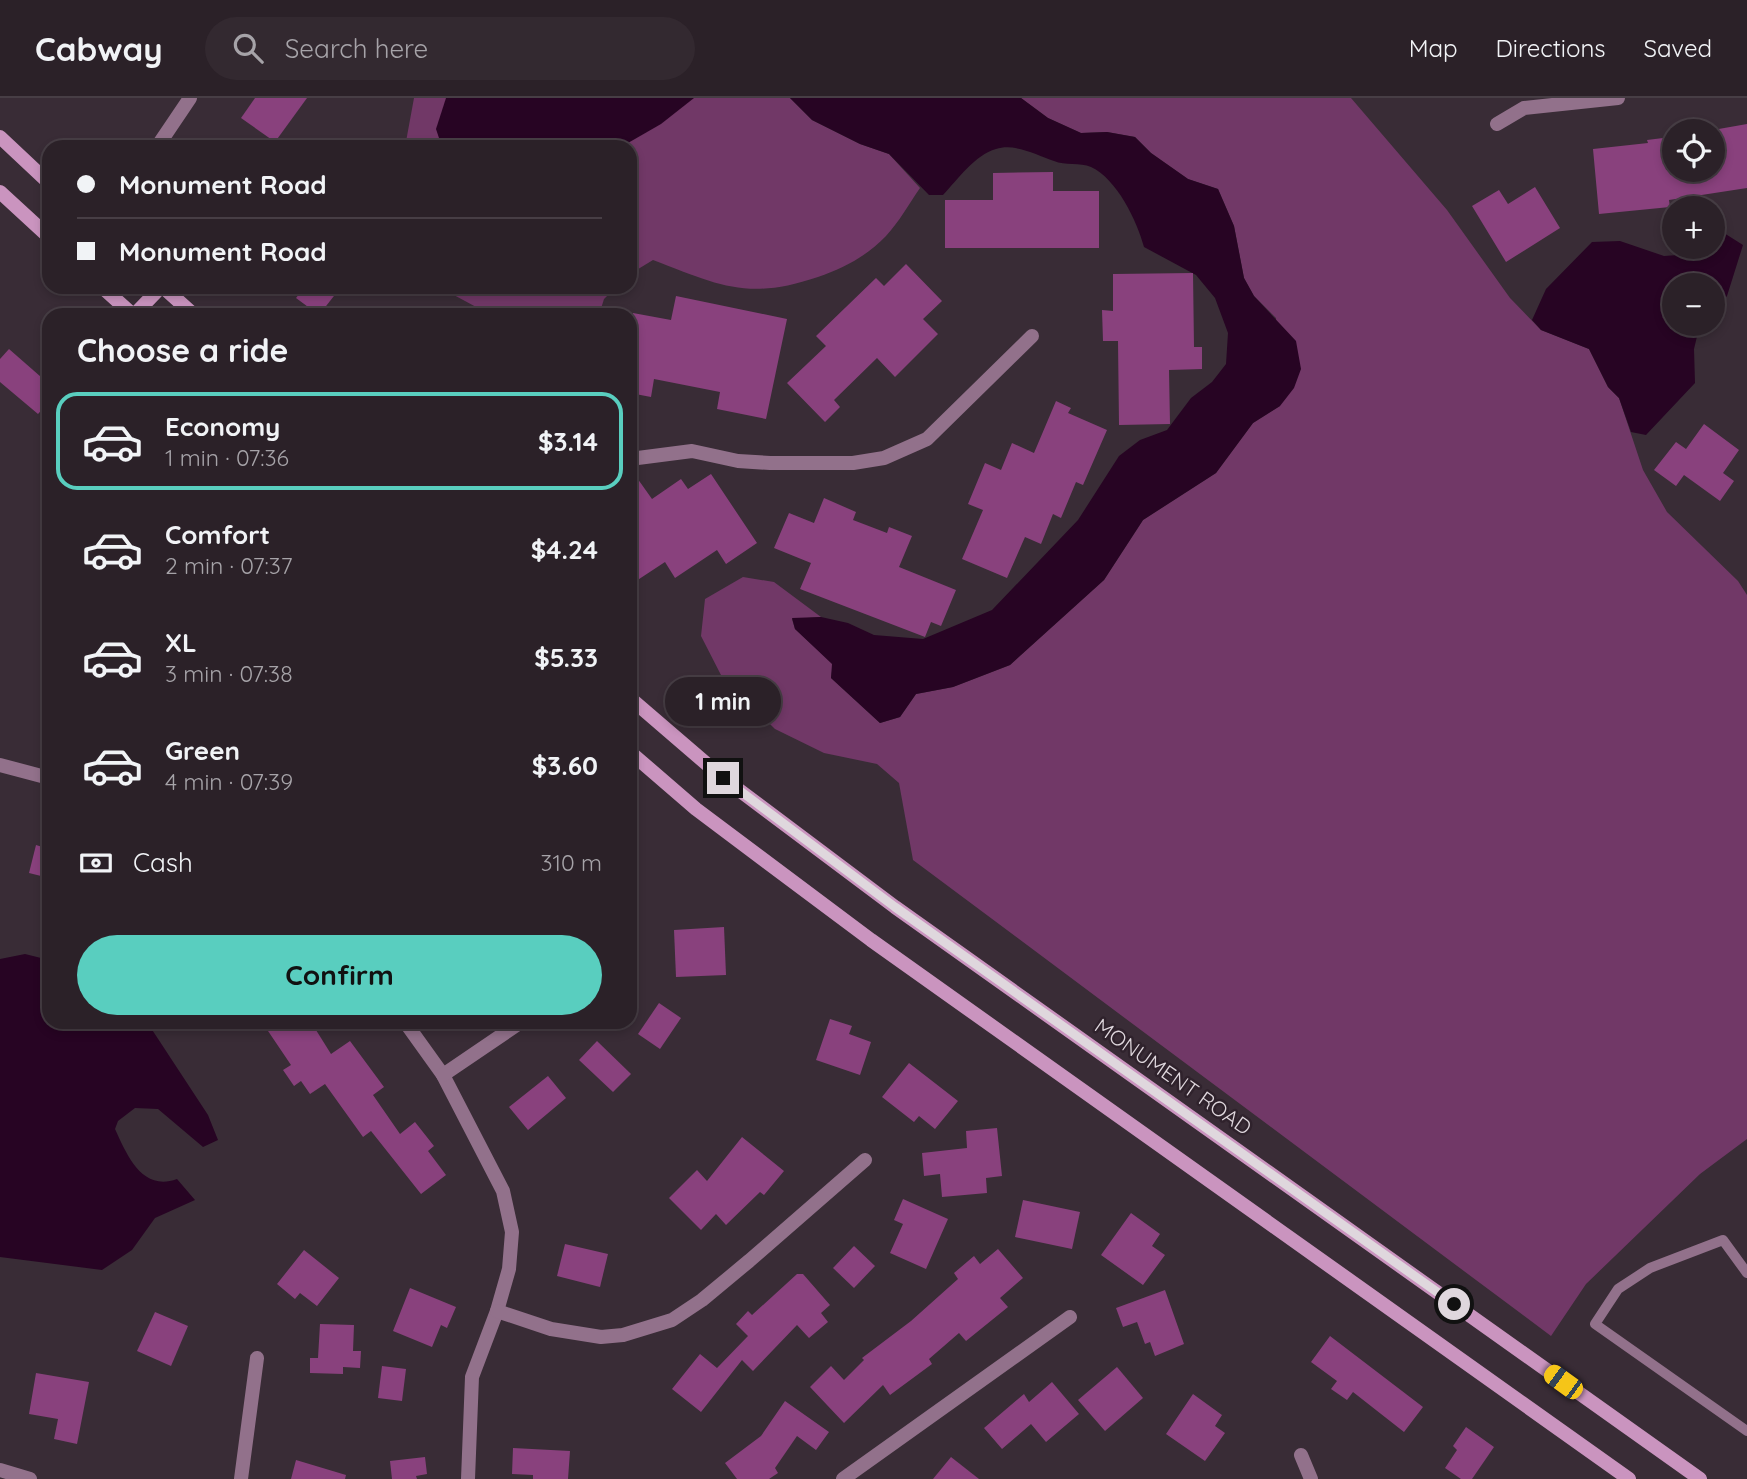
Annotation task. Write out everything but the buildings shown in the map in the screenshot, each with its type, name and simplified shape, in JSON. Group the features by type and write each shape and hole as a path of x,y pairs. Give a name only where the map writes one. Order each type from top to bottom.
{"street":[{"path":"161,140 190,98"},
{"path":"1497,124 1524,108 1618,98"},
{"path":"0,137 42,176"},
{"path":"0,192 42,231"},
{"path":"110,294 126,308"},
{"path":"141,308 155,294"},
{"path":"170,294 186,308"},
{"path":"637,458 692,451 738,461 770,463 853,463 884,457 927,439 1032,336"},
{"name":"MONUMENT ROAD","path":"637,704 723,778 895,907 1700,1479"},
{"path":"637,758 696,809 871,940 1629,1479"},
{"path":"0,765 42,776"},
{"path":"410,1029 443,1075 503,1191 512,1233 509,1269 497,1311 472,1377 468,1479"},
{"path":"443,1075 511,1029"},
{"path":"497,1311 551,1329 601,1337 622,1335 672,1320 740,1269 865,1160"},
{"path":"843,1479 1070,1317"},
{"path":"241,1479 257,1358"},
{"path":"1301,1455 1311,1479"},
{"path":"0,1469 30,1479"}],"lane":[{"path":"1747,1273 1723,1240 1650,1268 1619,1289 1595,1324 1747,1431"}],"shaded area":[{"path":"414,98 790,98 812,120 860,144 889,154 920,188 886,236 855,261 837,270 793,284 752,289 715,283 653,260 637,270 637,140 406,140"},
{"path":"446,98 694,98 661,124 633,140 440,140 436,129"},
{"path":"790,98 1021,98 1048,118 1081,133 1107,132 1135,137 1151,153 1188,179 1218,189 1234,226 1244,278 1254,296 1296,341 1301,369 1294,388 1280,406 1253,423 1216,473 1143,520 1104,580 1010,665 953,687 916,694 900,717 880,723 831,678 832,664 795,629 792,618 821,617 848,623 874,635 923,639 992,610 1078,520 1119,456 1140,440 1167,430 1191,398 1212,382 1226,364 1228,333 1215,298 1196,275 1144,247 1125,202 1109,181 1091,167 1058,162 1026,150 996,149 974,162 943,195 929,195 889,154 860,144 812,120"},
{"path":"1021,98 1351,98 1447,210 1510,298 1541,330 1589,349 1608,387 1619,398 1643,470 1667,512 1738,581 1747,595 1747,1139 1700,1174 1586,1284 1551,1336 913,860 899,783 877,764 824,753 775,729 722,677 701,636 705,599 743,577 774,582 821,617 792,619 795,629 833,664 831,678 880,723 900,717 916,694 953,687 1010,665 1104,580 1143,520 1216,473 1253,423 1280,406 1276,318 1254,296 1244,278 1234,226 1218,189 1188,179 1151,153 1135,137 1107,132 1081,133 1048,118"},
{"path":"1725,234 1743,245 1725,298 1725,273 1662,273 1662,336 1697,336 1694,349 1695,383 1646,435 1631,432 1619,398 1608,387 1589,349 1541,330 1532,320 1546,289 1592,242 1620,241 1662,255 1662,259 1725,259"},
{"path":"452,294 609,294 601,308 478,308"},
{"path":"25,954 42,958 42,1029 152,1029 208,1115 218,1140 203,1147 158,1109 135,1108 118,1121 115,1129 137,1169 154,1180 165,1182 177,1179 195,1200 155,1218 132,1250 102,1270 0,1257 0,959"}],"route":[{"path":"723,778 895,907 1454,1304"}]}
